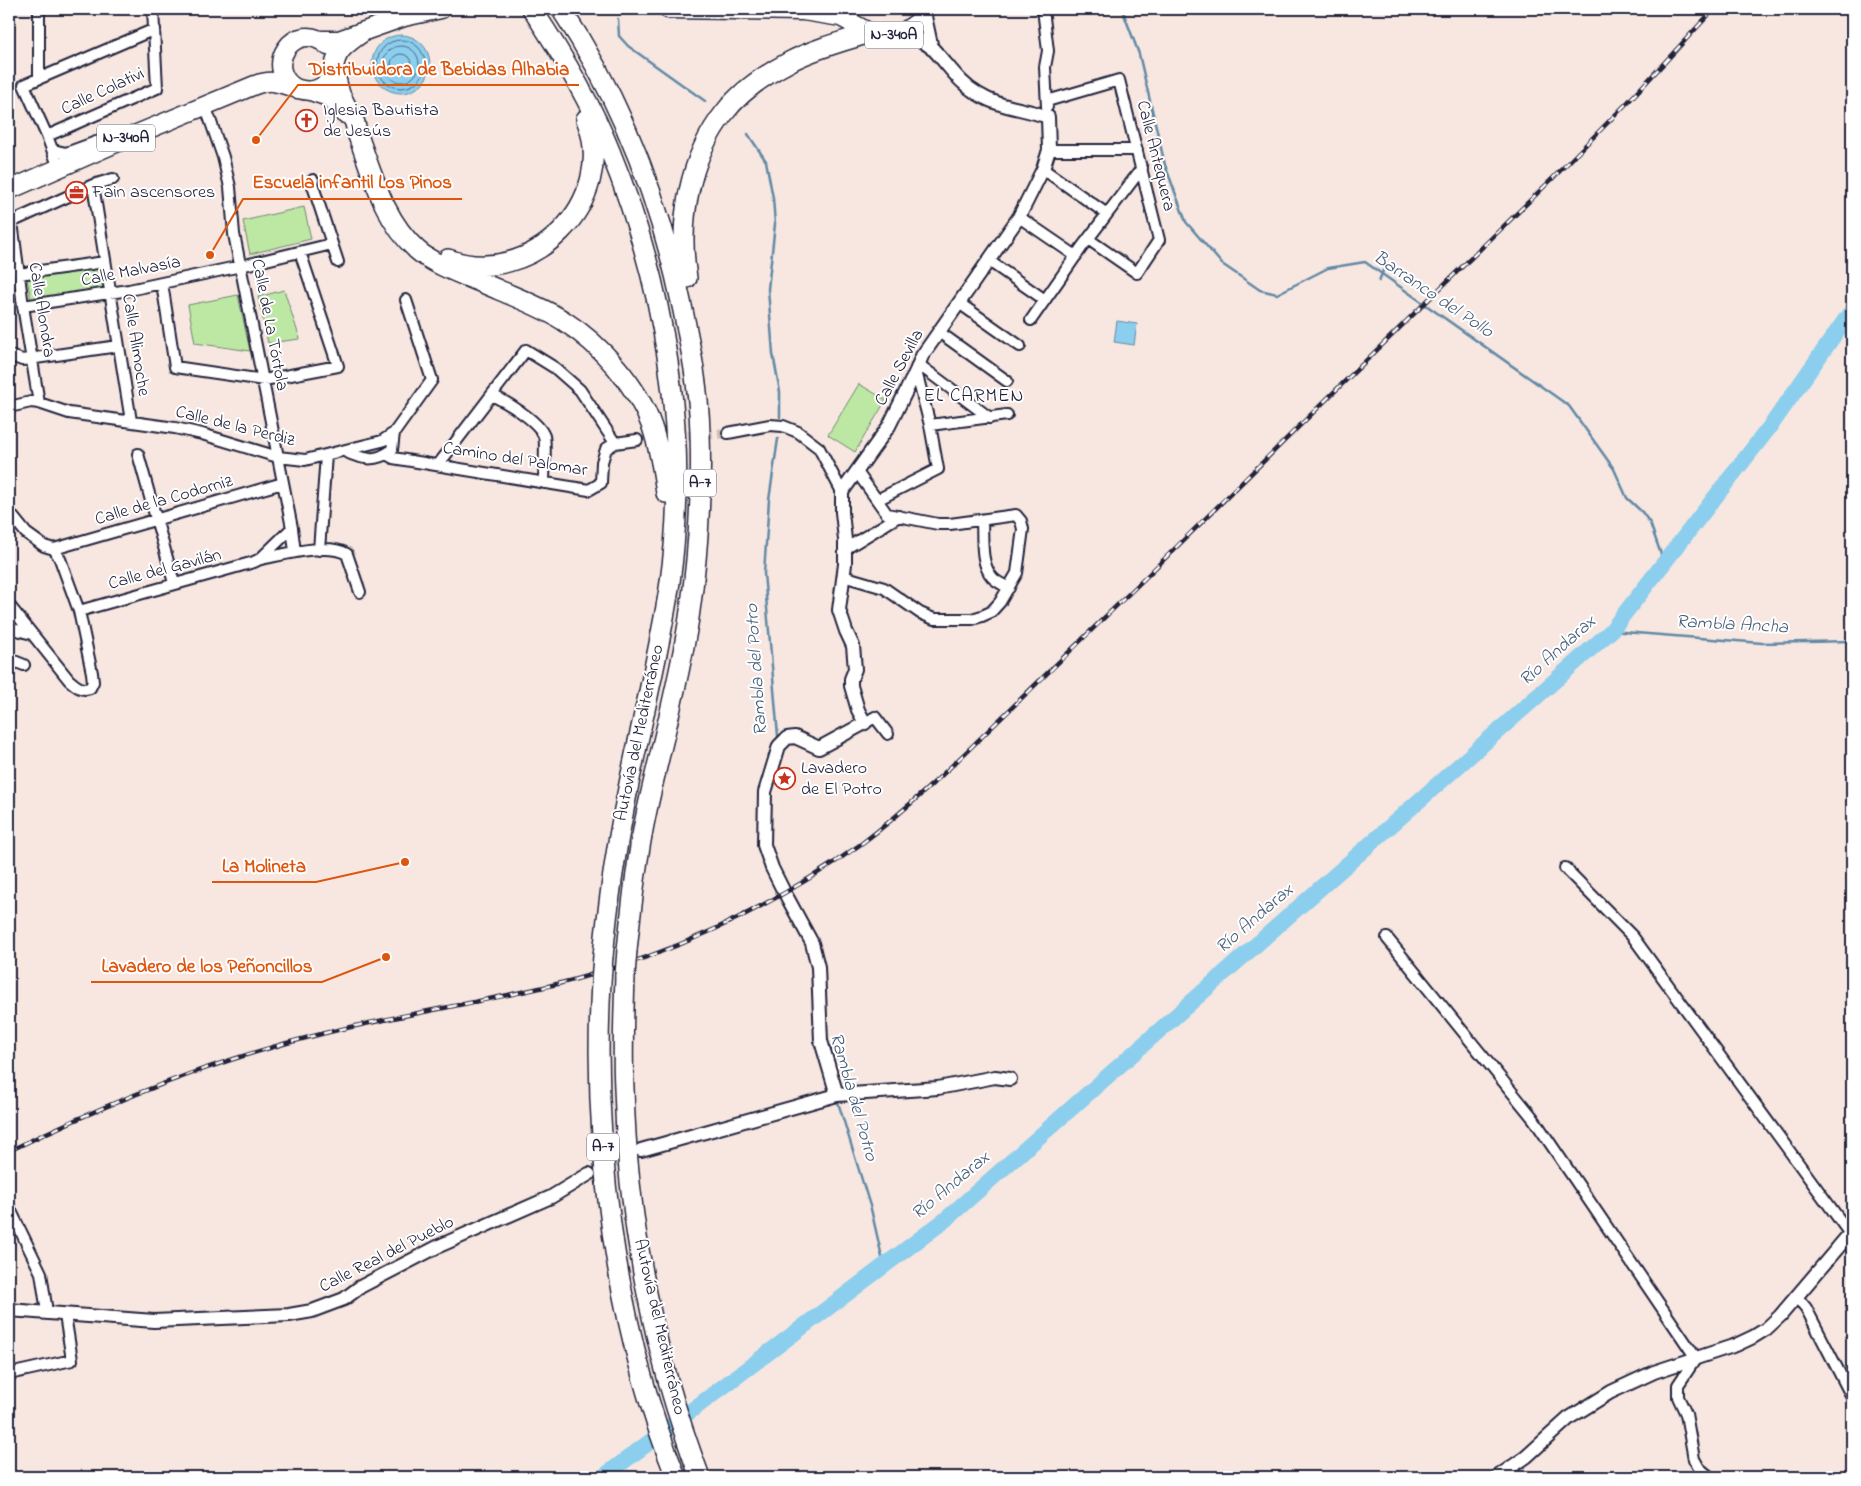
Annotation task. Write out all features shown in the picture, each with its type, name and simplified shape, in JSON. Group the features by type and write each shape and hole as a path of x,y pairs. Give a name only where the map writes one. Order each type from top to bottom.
{"highway":[{"name":"N-340A","path":"244,89 271,70 283,56 285,48 293,41 306,37 319,40 338,40 404,17 441,9"},
{"name":"Autovía del Mediterráneo","path":"532,9 569,68 613,158 647,257 657,301 671,386 676,446 674,543 661,634 623,812 608,907 602,956 598,1046 602,1143 613,1237 627,1312 652,1409 676,1477"},
{"name":"Autovía del Mediterráneo","path":"562,9 598,67 620,112 659,214 669,247 690,343 700,431 700,499 695,571 682,656 646,812 634,891 625,975 623,1056 627,1142 636,1225 648,1296 672,1392 700,1477"},
{"name":"N-340A","path":"668,9 806,10 841,17 864,29 889,36 904,32 918,22 924,10"},
{"name":"N-340A","path":"847,9 849,14 864,29"},
{"path":"690,343 692,315 684,261 683,225 696,168 715,126 726,110 753,85 770,73 813,51 864,29"},
{"name":"N-340A","path":"9,190 244,89 266,82 274,82 306,90 326,84 335,67 338,54 362,32"},
{"path":"319,40 330,48 340,94 355,123 384,207 393,223 405,237 418,251 450,270 528,302 563,321 596,346 620,372 640,402 652,425 664,471 668,520 674,543"},
{"path":"283,56 281,65 285,78 290,85 330,97 342,108 351,126 357,133"},
{"path":"405,237 432,254 454,262 478,265 498,264 518,258 541,248 558,236 578,212 589,186 593,162 588,122 575,93 569,68"}],"street":[{"path":"39,9 39,78"},
{"name":"Calle Colativi","path":"47,136 157,88 153,9"},
{"name":"Calle Sevilla","path":"842,492 889,426 922,356 1019,217 1043,169 1049,150 1045,67 1048,52 1043,9"},
{"path":"924,10 932,49"},
{"path":"59,168 24,85 155,29"},
{"path":"904,32 932,49 956,78 979,95 1003,106 1029,110 1048,117"},
{"name":"Calle Antequera","path":"1047,101 1119,80 1159,240 1137,273 1088,240"},
{"name":"Calle de La Tórtola","path":"205,105 223,157 228,179 234,234 264,380 295,552"},
{"path":"53,150 66,153 96,142 132,136"},
{"path":"1049,150 1137,150"},
{"path":"1031,320 1142,168"},
{"path":"1043,169 1107,214"},
{"path":"10,222 93,185 113,179"},
{"path":"313,180 312,183 338,262"},
{"name":"Calle Alimoche","path":"93,185 130,421"},
{"path":"1019,217 1076,256"},
{"name":"Calle Alondra","path":"10,222 40,403"},
{"name":"Calle Malvasía","path":"23,306 110,294 332,244"},
{"path":"162,283 175,367 264,380 338,366 300,252"},
{"path":"989,261 1045,300"},
{"path":"19,274 105,262"},
{"name":"Calle de la Perdiz","path":"9,407 31,402 40,403 69,414 175,428 202,434 278,457 305,460 382,441 394,433 432,380 406,300"},
{"path":"959,303 1020,346"},
{"path":"939,332 1007,381"},
{"path":"9,355 22,360 118,346"},
{"path":"438,465 526,350 556,368 580,390 615,443 637,440"},
{"path":"917,368 990,418"},
{"path":"877,500 938,470 917,368"},
{"path":"492,394 531,420 544,436 544,483"},
{"path":"930,425 1007,415"},
{"path":"728,433 770,425 783,426 798,432 819,448 842,492 845,549 839,610 853,646 855,669 851,679 851,686 858,710 865,723"},
{"path":"386,454 392,450 394,433"},
{"name":"Camino del Palomar","path":"344,451 360,459 376,458 386,454 393,458 588,490 601,483 602,462 606,449 615,443"},
{"path":"138,454 174,583"},
{"path":"319,550 326,455"},
{"path":"843,576 884,588 920,612 934,619 942,620 972,619 991,612 1000,602 1018,573 1023,530 1022,521 1016,515 938,524 887,514 857,472"},
{"name":"Calle de la Codorniz","path":"54,549 283,483"},
{"path":"9,512 26,534 44,546 54,549 60,559 79,611 92,673 93,682 90,688 85,690 78,688 68,680 9,605"},
{"path":"845,549 899,516"},
{"path":"982,520 984,561 994,579 1009,588"},
{"name":"Calle del Gavilán","path":"260,559 292,528"},
{"name":"Calle del Gavilán","path":"79,611 260,559 295,552 319,550 341,550 346,554 360,592"},
{"path":"9,628 32,634"},
{"path":"9,659 24,665"},
{"path":"837,1095 821,1041 818,967 812,943 772,868 764,845 765,792 779,746 787,738 795,737 819,748 875,717 888,734"},
{"path":"1497,1477 1526,1457 1569,1418 1590,1404 1632,1381 1736,1345 1766,1329 1780,1316 1851,1232 1633,937 1565,868"},
{"path":"1387,938 1534,1118 1696,1358"},
{"path":"641,1150 837,1095 938,1088 995,1077 1010,1079"},
{"name":"Calle Real del Pueblo","path":"9,1310 154,1321 289,1315 312,1311 328,1307 344,1299 360,1287 431,1250 551,1197 589,1174"},
{"path":"9,1207 42,1273 47,1312"},
{"path":"1796,1296 1806,1308 1852,1397"},
{"path":"9,1374 72,1360 65,1315"},
{"path":"1696,1358 1678,1385 1678,1397 1688,1423 1694,1459 1699,1468 1710,1477"}],"green space":[{"path":"304,207 311,239 250,254 243,221"},
{"path":"102,267 105,288 31,299 27,279"},
{"path":"284,290 300,339 268,343 258,297"},
{"path":"238,295 250,351 195,343 188,305"},
{"path":"859,384 886,400 855,452 828,435"}],"water":[{"path":"401,35 412,37 425,48 430,64 428,75 417,88 401,93 390,91 377,80 372,64 374,53 385,40"},
{"path":"1117,321 1137,324 1134,345 1114,342"}],"waterway":[{"name":"Barranco del Pollo","path":"1122,9 1139,54 1165,165 1186,222 1222,264 1260,290 1277,294 1328,268 1365,262 1569,406 1614,469 1627,498 1642,512 1650,523 1664,563"},
{"name":"Rambla del Potro","path":"618,19 619,36 628,46 705,101"},
{"name":"Rambla del Potro","path":"748,134 766,161 773,198 775,224 768,289 773,354 780,392 780,417"},
{"name":"Barranco del Pollo","path":"1379,281 1385,266"},
{"name":"Río Andarax","path":"603,1477 945,1220 1611,631 1772,424 1852,310"},
{"name":"Rambla del Potro","path":"777,741 764,573 769,500 778,439"},
{"name":"Rambla Ancha","path":"1611,631 1762,643 1852,641"},
{"name":"Rambla del Potro","path":"837,1099 871,1209 884,1266"}],"tunnel":[{"path":"673,437 728,433"},
{"path":"598,1170 634,1153"}],"railway":[{"path":"9,1151 86,1115 164,1083 244,1056 325,1033 542,987 591,975 646,958 698,937 753,910 790,890 844,856 879,830 929,787 1068,653 1552,179 1628,102 1714,9"}],"place":[{"name":"Iglesia Bautista de Jesús","path":"307,121"},
{"name":"Distribuidora de Bebidas Alhabia","path":"256,140"},
{"name":"Fain ascensores","path":"76,193"},
{"name":"Escuela infantil Los Pinos","path":"210,255"},
{"name":"Lavadero de El Potro","path":"785,779"},
{"name":"La Molineta","path":"405,862"},
{"name":"Lavadero de los Peñoncillos","path":"386,957"}],"district":[{"name":"EL CARMEN","path":"974,396"}]}
